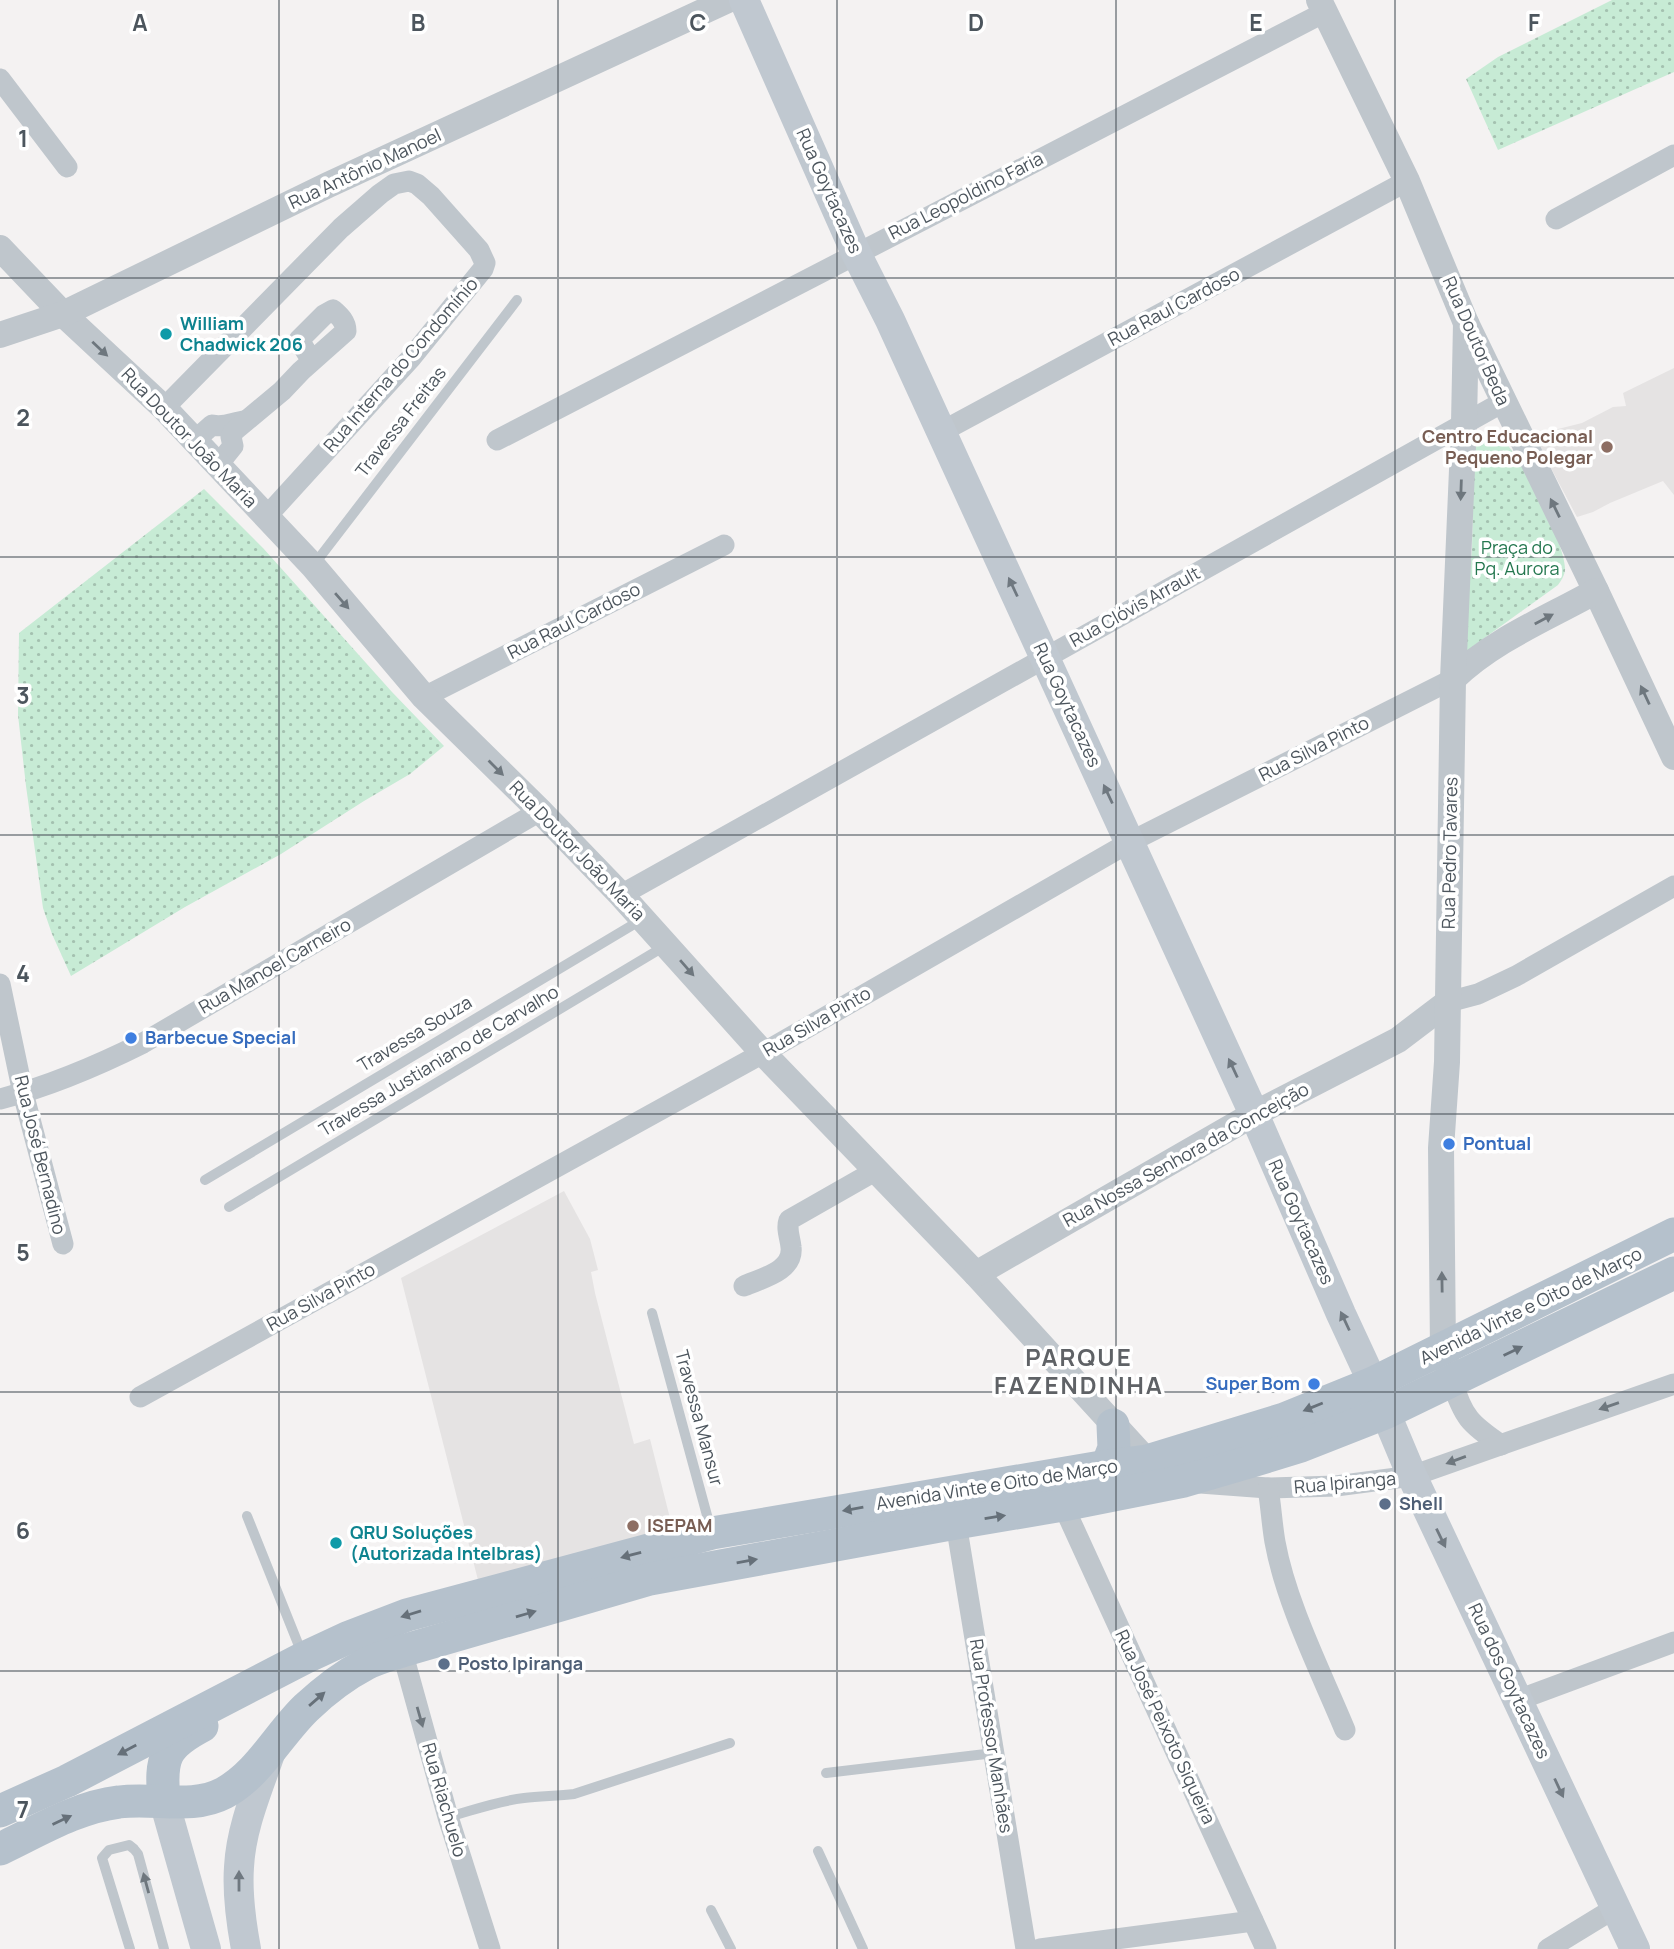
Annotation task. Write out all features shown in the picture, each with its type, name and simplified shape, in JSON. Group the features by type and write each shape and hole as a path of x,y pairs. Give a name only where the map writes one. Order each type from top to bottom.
{"main road":[{"name":"Rua Goytacazes","path":"744,0 856,253 890,320 1254,1114 1379,1398"},
{"name":"Avenida Vinte e Oito de Março","path":"0,1849 78,1812 118,1802 207,1801 226,1792 249,1774 305,1710 335,1684 368,1663 401,1651 650,1579 1184,1481 1301,1446 1379,1398 1443,1350 1674,1234"},
{"name":"Avenida Vinte e Oito de Março","path":"0,1811 67,1781 299,1661 347,1638 407,1615 712,1533 1147,1461 1284,1419 1452,1381 1674,1273"},
{"name":"Rua dos Goytacazes","path":"1379,1398 1412,1476 1635,1949"},
{"path":"1107,1466 1114,1448 1113,1425"},
{"path":"1147,1461 1167,1477 1184,1481"},
{"path":"206,1949 164,1801 164,1763 173,1743 279,1686 299,1661"},
{"path":"246,1949 239,1908 239,1866 248,1819 272,1749"}],"street":[{"name":"Rua Antônio Manoel","path":"0,335 63,314 328,185 728,0"},
{"name":"Rua Leopoldino Faria","path":"497,440 1322,6"},
{"name":"Rua Doutor Beda","path":"1322,6 1407,181 1466,323 1503,402 1674,757"},
{"path":"0,79 67,167"},
{"path":"1556,219 1674,155"},
{"name":"Rua Interna do Condomínio","path":"164,408 341,228 380,194 394,184 409,181 430,196 479,250 485,262 483,269 411,358 266,517"},
{"name":"Rua Raul Cardoso","path":"941,432 1407,181"},
{"name":"Rua Doutor João Maria","path":"0,248 63,314 164,408 313,566 424,697 540,811 644,919 763,1054 976,1274 1147,1461"},
{"name":"Rua Pedro Tavares","path":"1452,1381 1443,1350 1441,1148 1447,1062 1453,679 1466,323"},
{"path":"217,466 233,446 231,437 314,359"},
{"name":"Rua Clóvis Arrault","path":"621,895 1503,402"},
{"path":"194,441 212,425 229,426 246,421"},
{"name":"Rua Raul Cardoso","path":"424,697 724,545"},
{"name":"Rua Silva Pinto","path":"140,1396 763,1054 1130,842 1453,679 1493,647 1596,591"},
{"path":"1455,639 1477,647 1493,647"},
{"name":"Rua Manoel Carneiro","path":"0,1099 89,1070 143,1043 540,811"},
{"name":"Rua Nossa Senhora da Conceição","path":"976,1274 1254,1114 1398,1040 1448,1002 1478,994 1516,976 1674,886"},
{"name":"Rua José Bernadino","path":"0,984 23,1093 63,1244"},
{"path":"1398,1040 1418,1038 1432,1044 1447,1062"},
{"path":"744,1286 785,1266 791,1257 787,1227 789,1220 875,1171"},
{"path":"1452,1381 1460,1408 1468,1419 1501,1445"},
{"name":"Rua Ipiranga","path":"1184,1481 1268,1488 1336,1486 1412,1476 1674,1384"},
{"path":"1268,1488 1275,1543 1286,1583 1345,1730"},
{"name":"Rua José Peixoto Siqueira","path":"1063,1505 1266,1949"},
{"name":"Rua Professor Manhães","path":"956,1523 1026,1949"},
{"path":"1518,1700 1674,1642"},
{"name":"Rua Riachuelo","path":"401,1651 490,1949"},
{"path":"1548,1949 1615,1908"},
{"path":"1040,1949 1253,1921"}],"lane":[{"name":"Travessa Freitas","path":"313,566 517,300"},
{"name":"Travessa Souza","path":"205,1180 644,919"},
{"name":"Travessa Justianiano de Carvalho","path":"229,1207 667,945"},
{"name":"Travessa Mansur","path":"652,1313 712,1533"},
{"path":"247,1516 299,1661"},
{"path":"449,1817 503,1801 575,1794 730,1743"},
{"path":"827,1773 994,1753"},
{"path":"130,1949 102,1858 109,1850 129,1845 138,1854 164,1949"},
{"path":"818,1851 863,1949"},
{"path":"710,1910 731,1949"}],"shaded area":[{"name":"Centro Educacional Pequeno Polegar","path":"1674,368 1674,495 1663,481 1577,517 1535,438 1582,423 1613,407 1626,406 1623,393"},
{"path":"564,1191 590,1239 598,1270 591,1272 595,1293 634,1444 650,1439 674,1534 479,1584 401,1278"}],"green space":[{"path":"1612,0 1674,0 1674,72 1498,150 1466,79 1498,57"},
{"name":"Praça do Pq. Aurora","path":"1494,432 1513,452 1536,492 1560,545 1565,571 1558,585 1472,647 1460,659 1472,550 1474,448 1479,434"},
{"path":"204,489 263,548 444,746 410,774 281,854 185,907 71,976 43,908 18,715 19,633"}],"place":[{"name":"William Chadwick 206","path":"166,334"},
{"name":"Centro Educacional Pequeno Polegar","path":"1607,447"},
{"name":"Barbecue Special","path":"131,1038"},
{"name":"Pontual","path":"1449,1144"},
{"name":"Super Bom","path":"1314,1384"},
{"name":"Shell","path":"1385,1504"},
{"name":"ISEPAM","path":"633,1526"},
{"name":"QRU Soluções (Autorizada Intelbras)","path":"336,1543"},
{"name":"Posto Ipiranga","path":"444,1664"}],"district":[{"name":"PARQUE FAZENDINHA","path":"1079,1372"}]}
